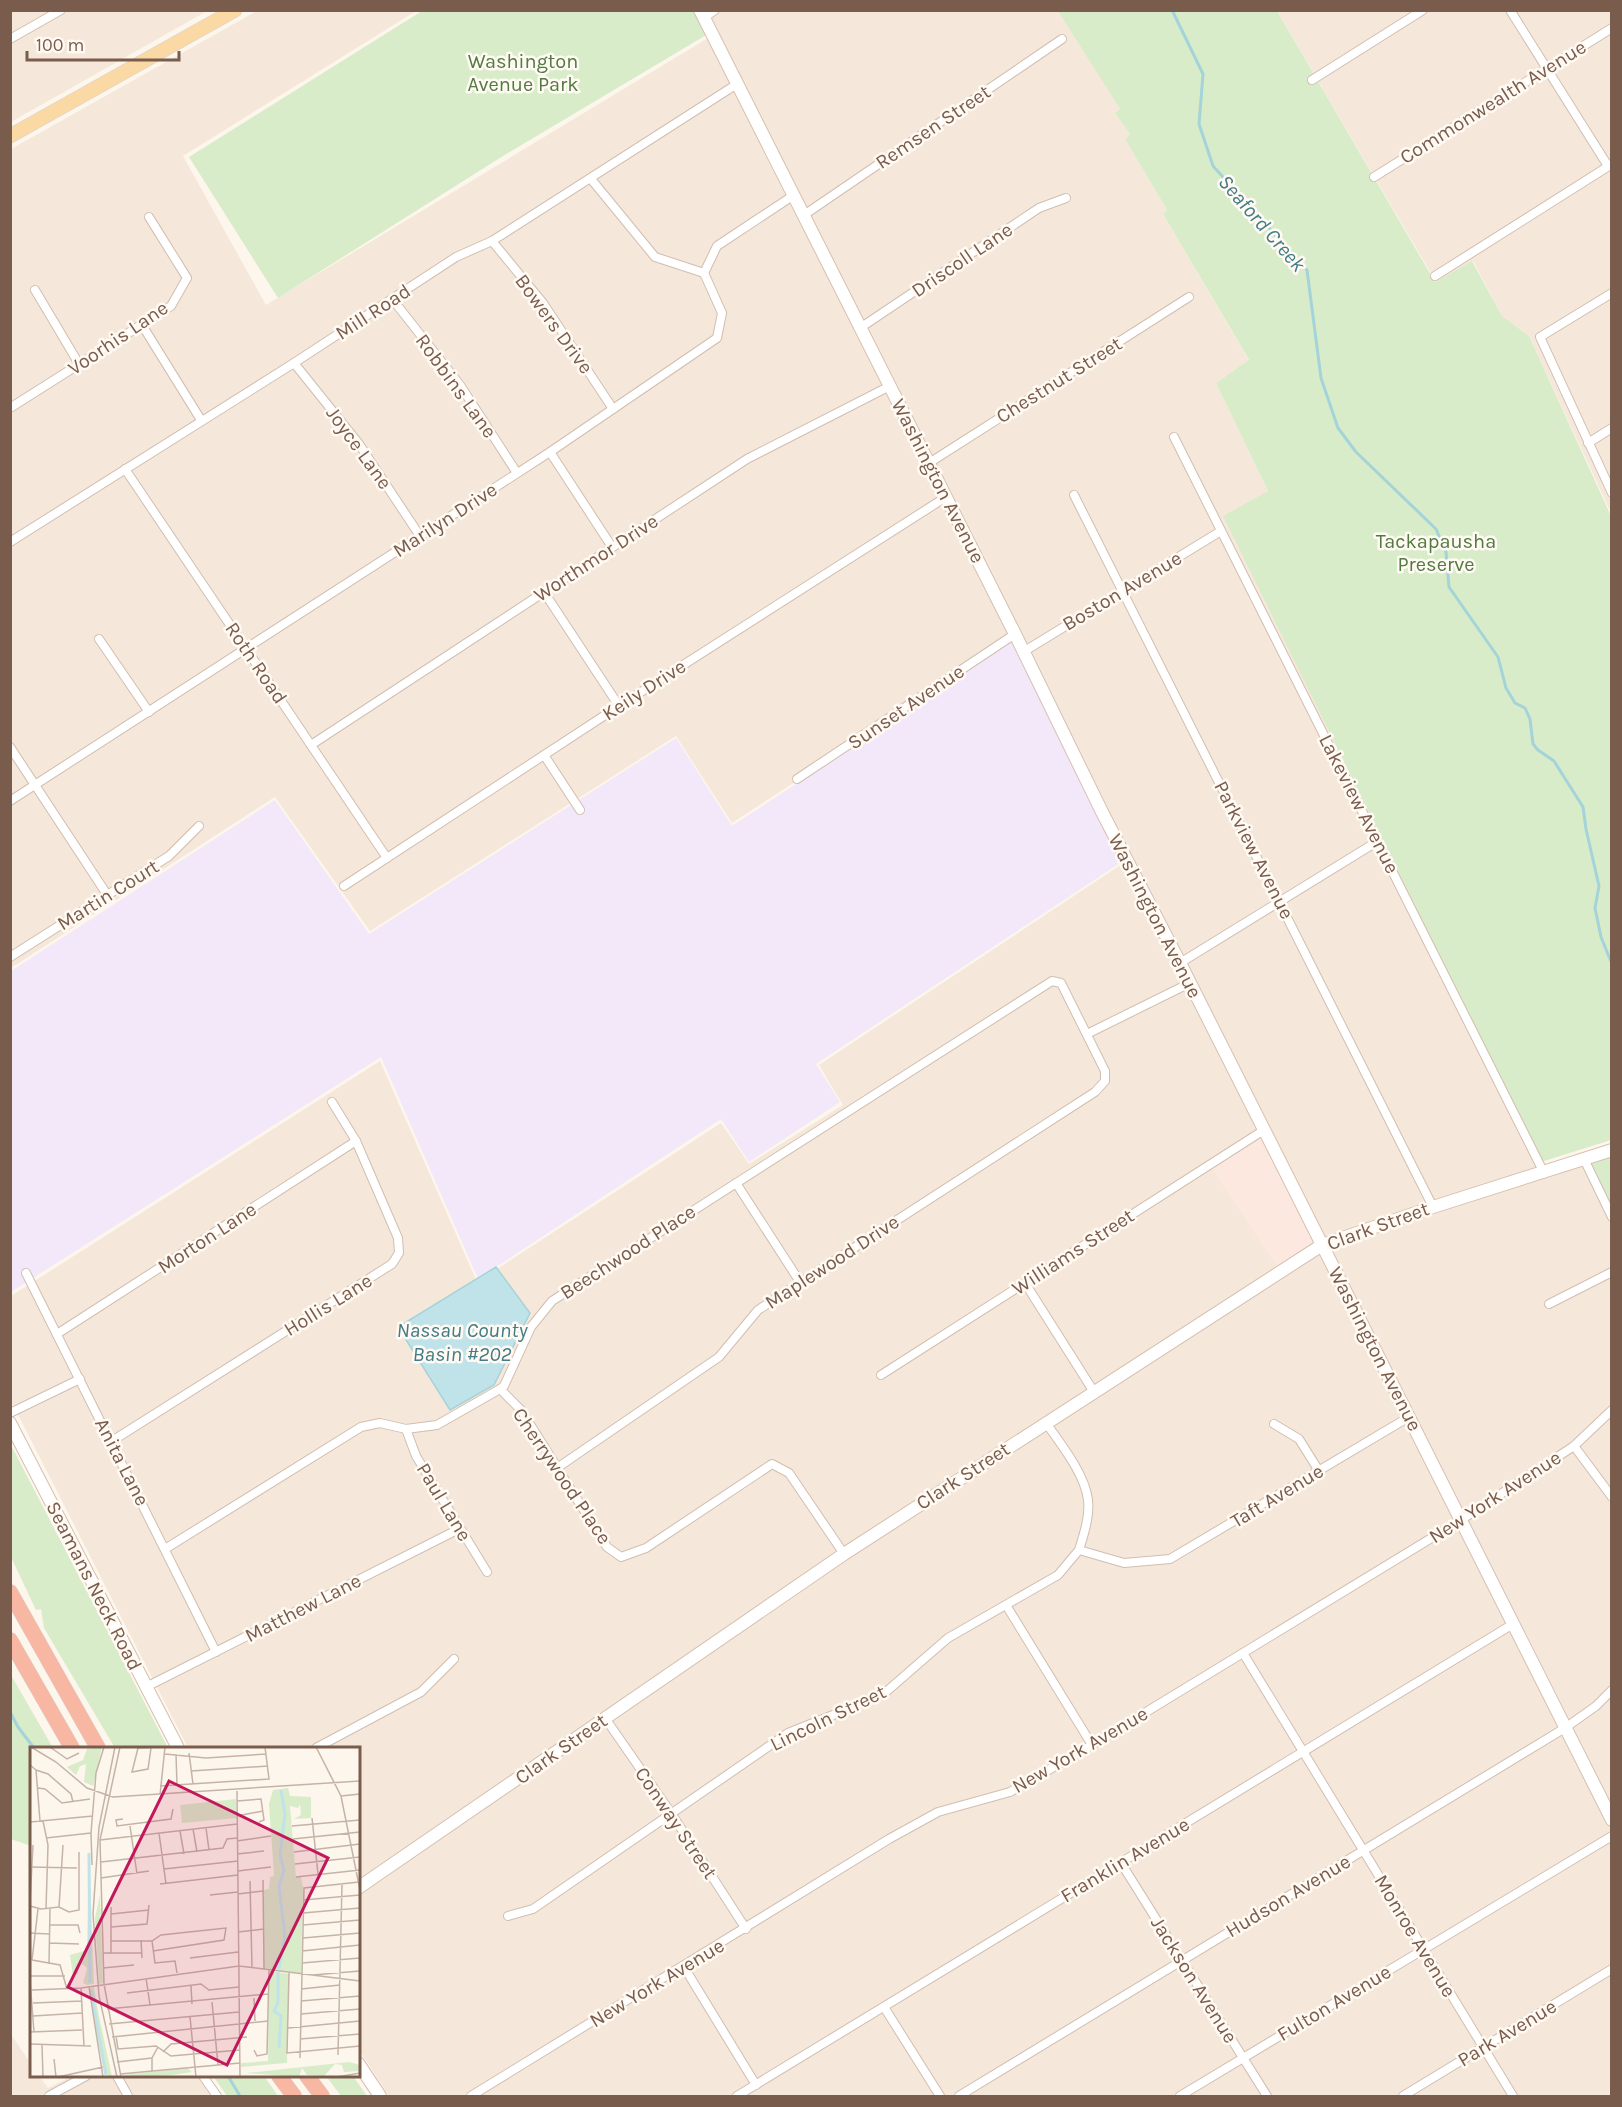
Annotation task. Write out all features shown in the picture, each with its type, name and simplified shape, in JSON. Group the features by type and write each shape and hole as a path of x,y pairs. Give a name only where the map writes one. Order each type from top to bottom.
{"highway":[{"path":"10,1592 97,1747"},
{"path":"10,1640 71,1747"},
{"path":"280,2077 294,2097"},
{"path":"308,2077 322,2097"}],"main road":[{"path":"10,136 235,10"}],"street":[{"path":"10,39 61,10"},
{"path":"702,14 716,10"},
{"path":"1312,80 1423,10"},
{"path":"1436,276 1610,165 1510,10"},
{"name":"Washington Avenue","path":"702,14 1611,1820"},
{"name":"Commonwealth Avenue","path":"1374,177 1611,28"},
{"name":"Remsen Street","path":"804,215 1062,39"},
{"name":"Mill Road","path":"10,542 393,300 456,257 492,241 737,84"},
{"path":"591,179 655,258 704,273 717,246 794,195"},
{"name":"Driscoll Lane","path":"860,328 1039,208 1066,198"},
{"name":"Voorhis Lane","path":"10,408 171,306 187,278 149,217"},
{"name":"Bowers Drive","path":"492,241 543,303 613,409"},
{"name":"Marilyn Drive","path":"10,801 550,452 717,338 722,313 704,273"},
{"path":"35,290 79,364"},
{"path":"1611,293 1540,336 1611,493"},
{"name":"Chestnut Street","path":"929,463 1189,297"},
{"name":"Robbins Lane","path":"393,300 460,385 517,473"},
{"path":"142,325 201,420"},
{"name":"Joyce Lane","path":"294,363 359,444 420,536"},
{"name":"Worthmor Drive","path":"311,745 747,459 890,386"},
{"path":"1588,442 1611,428"},
{"name":"Lakeview Avenue","path":"1174,437 1543,1171"},
{"path":"550,452 612,547"},
{"name":"Roth Road","path":"125,469 387,858"},
{"name":"Parkview Avenue","path":"1074,495 1433,1206"},
{"name":"Keily Drive","path":"345,886 619,706 946,497"},
{"name":"Boston Avenue","path":"1023,652 1221,531"},
{"path":"544,592 619,706"},
{"name":"Sunset Avenue","path":"797,779 1015,634"},
{"path":"99,639 149,712"},
{"path":"10,747 108,896"},
{"path":"544,755 580,810"},
{"name":"Martin Court","path":"10,957 169,856 199,826"},
{"path":"1180,963 1378,841"},
{"name":"Beechwood Place","path":"500,1389 504,1386 531,1327 552,1301 1052,981 1061,983 1087,1034"},
{"path":"1087,1034 1190,983"},
{"name":"Maplewood Drive","path":"557,1468 719,1357 758,1310 1095,1092 1105,1081 1102,1066 1087,1034"},
{"name":"Hollis Lane","path":"112,1441 393,1264 399,1252 398,1238 356,1141 332,1102"},
{"name":"Williams Street","path":"881,1375 1264,1130"},
{"name":"Morton Lane","path":"57,1334 356,1141"},
{"name":"Clark Street","path":"360,1887 844,1554 1322,1245 1433,1206 1611,1150"},
{"path":"1584,1159 1611,1217"},
{"path":"736,1183 800,1282"},
{"path":"1549,1304 1611,1272"},
{"name":"Anita Lane","path":"26,1273 216,1652"},
{"path":"1025,1283 1094,1392"},
{"path":"10,1413 80,1379"},
{"path":"165,1549 361,1427 380,1423 406,1429 437,1425 500,1389"},
{"name":"Cherrywood Place","path":"500,1389 521,1410 607,1547 621,1557 646,1548 772,1464 789,1473 844,1554"},
{"name":"New York Avenue","path":"471,2097 889,1839 938,1812 1010,1792 1092,1745 1461,1520 1575,1446 1611,1410"},
{"name":"Taft Avenue","path":"1079,1550 1124,1563 1170,1559 1409,1417"},
{"name":"Seamans Neck Road","path":"10,1423 177,1747"},
{"name":"Lincoln Street","path":"508,1916 533,1909 788,1733 848,1709 887,1690 948,1638 1058,1575 1079,1550 1087,1523 1088,1499 1076,1466 1046,1423"},
{"path":"1274,1424 1299,1439 1319,1471"},
{"name":"Paul Lane","path":"406,1429 416,1456 487,1572"},
{"path":"1575,1446 1611,1497"},
{"name":"Matthew Lane","path":"146,1687 459,1529"},
{"path":"1006,1605 1092,1745"},
{"name":"Franklin Avenue","path":"737,2097 1513,1624"},
{"name":"Monroe Avenue","path":"1243,1653 1513,2097"},
{"path":"320,1747 421,1692 454,1659"},
{"name":"Hudson Avenue","path":"959,2097 1565,1728 1596,1706 1611,1690"},
{"name":"Conway Street","path":"605,1718 746,1929"},
{"name":"Fulton Avenue","path":"1180,2097 1611,1836"},
{"name":"Jackson Avenue","path":"1121,1863 1267,2097"},
{"path":"684,1967 756,2085"},
{"name":"Park Avenue","path":"1403,2097 1611,1970"},
{"path":"884,2007 940,2097"},
{"path":"360,2066 380,2097"},
{"path":"49,2097 84,2077"},
{"path":"118,2077 128,2097"},
{"path":"204,2077 218,2097"}],"shaded area":[{"path":"11,11 207,11 11,122"},
{"path":"257,11 416,11 183,156 266,305 718,32 707,11 1058,11 1120,109 1115,113 1130,134 1125,139 1167,210 1163,214 1249,361 1216,383 1268,491 1224,517 1548,1176 1590,1164 1611,1209 1611,2096 389,2096 360,2052 360,1747 187,1747 11,1401 11,1296 380,1061 477,1282 721,1123 749,1164 843,1105 819,1065 1122,864 1014,639 732,823 676,736 370,931 275,797 11,968 11,149"},
{"path":"1277,11 1611,11 1611,513 1529,336 1502,316 1473,261 1436,282"},
{"path":"1013,641 1120,863 816,1064 840,1102 749,1162 721,1119 478,1279 381,1057 11,1292 11,971 275,800 369,934 676,738 732,826"},
{"path":"1264,1133 1319,1244 1279,1270 1211,1167"},
{"path":"10,2033 30,2063 30,2077 40,2077 48,2088 70,2077 206,2077 220,2096 11,2096"}],"green space":[{"name":"Washington Avenue Park","path":"422,11 696,11 708,34 503,156 278,298 189,157"},
{"name":"Tackapausha Preserve","path":"1058,11 1277,11 1435,282 1472,261 1502,316 1529,336 1611,516 1611,1140 1541,1162 1223,516 1268,491 1216,383 1249,360 1163,214 1167,210 1125,139 1130,134 1115,113 1120,109"},
{"path":"1611,1157 1611,1209 1590,1164"},
{"path":"11,1445 167,1747 114,1747 44,1628 41,1609 36,1610 11,1557"},
{"path":"11,1675 52,1747 30,1747 30,1846 11,1839"},
{"path":"214,2077 265,2077 278,2096 227,2096"},
{"path":"327,2077 354,2077 367,2096 341,2096"}],"water":[{"name":"Nassau County Basin #202","path":"496,1267 530,1313 494,1385 450,1410 398,1327"}],"waterway":[{"name":"Seaford Creek","path":"1172,10 1203,74 1199,124 1213,166 1307,270 1321,378 1338,428 1356,452 1436,529 1446,552 1449,587 1498,657 1506,688 1515,703 1525,708 1530,719 1533,744 1554,761 1583,807 1599,886 1595,908 1601,937 1612,964"},
{"path":"10,1712 33,1747"},
{"path":"229,2077 240,2096"}]}
